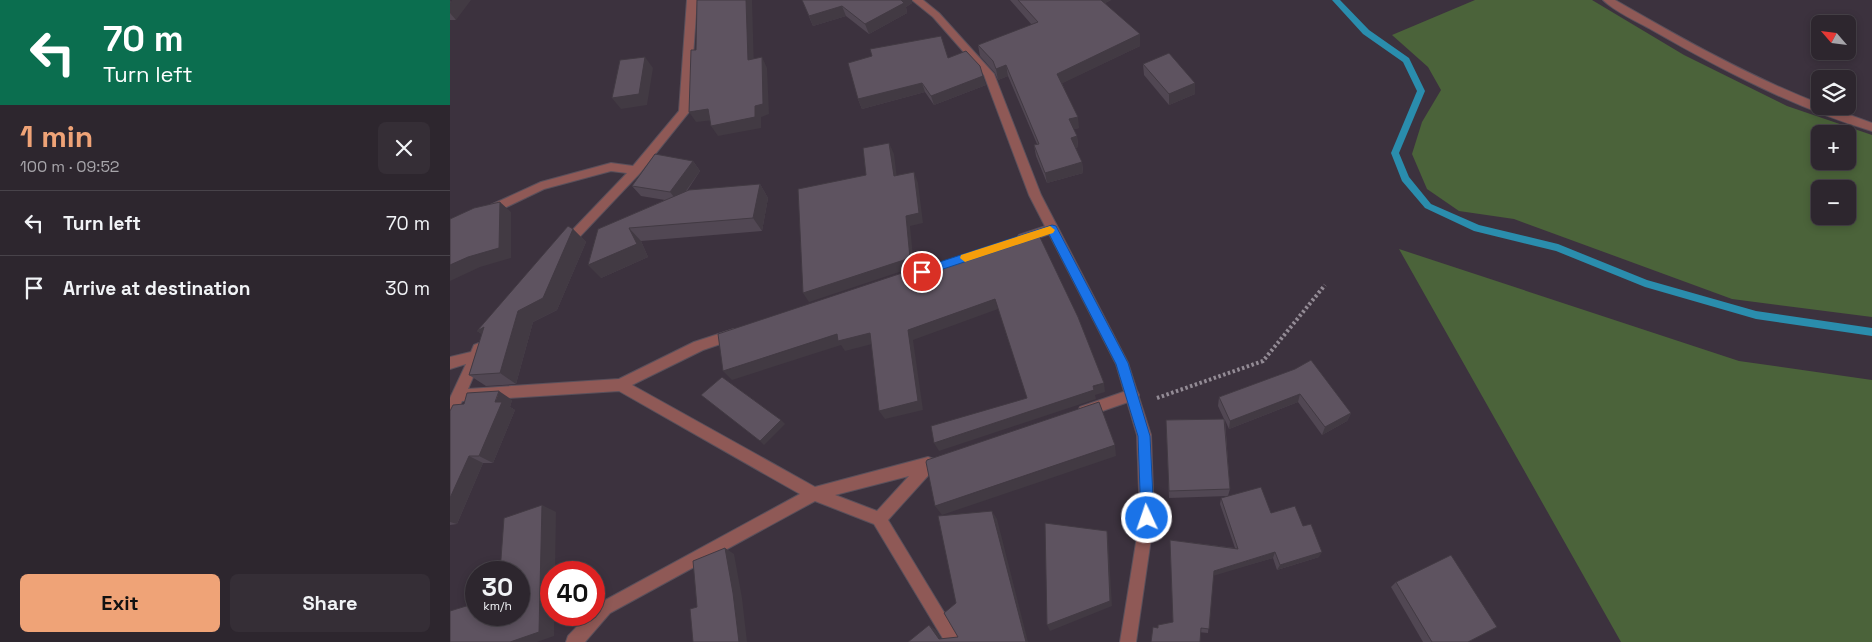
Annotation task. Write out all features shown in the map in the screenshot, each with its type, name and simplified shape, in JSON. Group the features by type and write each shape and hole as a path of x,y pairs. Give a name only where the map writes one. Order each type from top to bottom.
{"street":[{"path":"558,253 636,170 684,112 692,0"},
{"path":"917,0 936,15 989,74 1035,195 1122,363 1144,436 1147,518 1128,642"},
{"path":"1608,0 1680,42 1756,82 1849,120 1872,127"},
{"path":"475,218 541,186 612,167 636,170"},
{"path":"1015,241 1052,229"},
{"path":"459,394 620,385 699,346 746,330"},
{"path":"450,413 483,340"},
{"path":"450,363 476,356"},
{"path":"620,385 814,494 879,519 954,642"},
{"path":"1076,414 1133,401"},
{"path":"574,642 605,608 814,494 933,462 879,519"}],"path":[{"path":"1133,401 1263,361 1325,285"}],"green space":[{"path":"1475,0 1592,0 1684,55 1787,106 1843,125 1811,125 1811,170 1856,170 1856,130 1872,135 1872,317 1732,299 1514,219 1459,211 1427,189 1412,154 1422,122 1441,90 1428,67 1392,35"},
{"path":"1399,249 1739,361 1872,380 1872,642 1621,642"}],"building":[{"path":"697,0 746,0 748,60 762,57 763,104 755,106 755,117 711,126 708,109 689,112 691,50 696,50"},
{"path":"802,0 901,0 904,3 865,24 842,6 809,16"},
{"path":"1018,0 1101,0 1140,34 1057,74 1078,117 1069,119 1077,136 1071,138 1082,162 1045,173 1034,145 1039,144 1006,65 996,69 993,61 978,45 1038,22"},
{"path":"941,36 948,58 966,51 980,66 983,76 931,96 922,83 858,99 848,63 872,56 870,49"},
{"path":"1169,53 1195,83 1169,94 1143,64"},
{"path":"645,57 639,94 612,98 620,60"},
{"path":"889,143 894,176 914,172 919,213 906,216 910,258 803,293 798,189 866,175 863,148"},
{"path":"655,154 693,161 670,192 632,186"},
{"path":"760,184 753,218 629,228 637,244 588,265 598,229 689,190"},
{"path":"500,202 499,248 468,257 450,265 450,219 474,208"},
{"path":"568,226 573,229 543,298 518,311 500,373 469,375 484,327 477,331"},
{"path":"1037,231 1078,317 1104,383 1093,386 1094,390 934,443 931,426 1027,398 995,299 908,330 918,401 879,411 870,333 838,341 837,334 723,371 718,334 911,270 911,274"},
{"path":"1311,360 1351,413 1325,427 1300,394 1230,421 1219,397 1295,369"},
{"path":"722,377 781,420 760,441 701,395"},
{"path":"499,391 495,402 502,402 479,456 469,456 450,498 450,411 453,405 464,404 467,393"},
{"path":"1099,402 1115,445 935,506 927,460"},
{"path":"1224,419 1230,489 1169,491 1166,420"},
{"path":"1261,487 1271,513 1295,506 1303,526 1311,524 1322,552 1280,565 1275,552 1214,571 1209,629 1201,628 1200,642 1151,642 1153,627 1158,628 1158,625 1173,622 1170,540 1238,549 1221,498"},
{"path":"542,505 539,632 510,642 450,642 450,611 465,606 465,626 530,626 530,561 501,561 504,518"},
{"path":"992,511 1026,642 908,642 929,625 939,639 958,637 944,613 956,603 938,516"},
{"path":"1045,523 1107,531 1110,601 1047,625"},
{"path":"725,548 739,642 693,642 690,609 697,607 693,561"},
{"path":"1451,555 1497,627 1468,642 1432,642 1396,582"}],"waterway":[{"path":"1336,0 1366,32 1406,60 1421,91 1395,153 1405,179 1428,206 1477,228 1558,248 1645,283 1756,315 1872,332"}],"slow traffic":[{"path":"965,258 1050,230"}],"route":[{"path":"922,272 1052,229 1122,363 1144,436 1147,518"}]}
